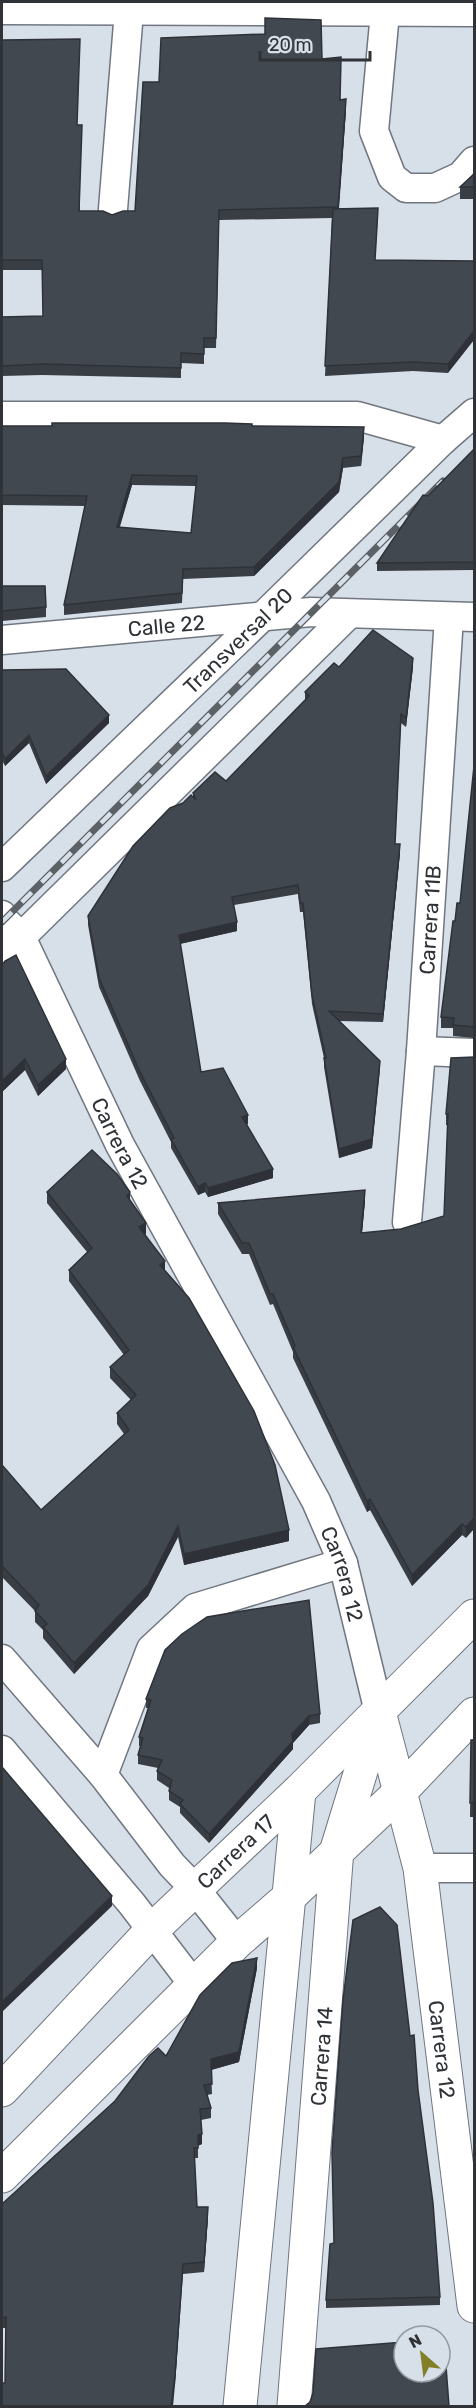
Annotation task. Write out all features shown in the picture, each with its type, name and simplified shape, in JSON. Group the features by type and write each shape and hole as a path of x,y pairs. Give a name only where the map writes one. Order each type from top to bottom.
{"street":[{"path":"386,7 374,131 392,177 406,188 435,188 461,176 474,161"},
{"path":"2,10 129,11 386,7 474,12"},
{"path":"113,209 129,11"},
{"name":"Transversal 20","path":"2,867 443,440 474,413"},
{"path":"2,416 357,416 443,440"},
{"name":"Calle 22","path":"2,640 311,612 461,617"},
{"path":"11,946 349,614"},
{"name":"Carrera 11B","path":"407,1222 461,617"},
{"name":"Carrera 12","path":"2,915 11,946 316,1501 343,1563 420,1868 474,2306"},
{"path":"421,1051 474,1053"},
{"path":"103,1774 151,1649 187,1615 195,1608 343,1563"},
{"name":"Carrera 17","path":"2,2090 152,1930 299,1791 474,1616"},
{"path":"2,1659 103,1774 172,1865 195,1889 237,1942"},
{"name":"Carrera 14","path":"294,2406 337,1850 379,1712"},
{"path":"2,2176 237,1942 289,1897 400,1792 474,1714"},
{"path":"2,1750 194,1984"},
{"path":"240,2406 299,1791"},
{"path":"420,1868 474,1868"}],"building":[{"path":"265,18 321,20 322,59 341,57 340,100 346,99 338,207 219,210 216,338 204,338 204,354 181,353 181,368 42,364 2,366 2,317 43,316 42,260 2,260 2,40 80,39 77,125 82,125 79,211 103,211 112,215 123,211 135,211 143,82 159,82 161,38 265,34"},
{"path":"474,173 474,187 460,187 473,175"},
{"path":"378,208 375,260 474,261 474,331 448,364 413,362 325,366 333,209"},
{"path":"52,423 225,423 252,424 252,426 364,427 361,456 343,458 339,482 254,567 183,569 182,593 64,605 87,496 2,495 2,426 52,426","holes":["132,475 197,476 191,533 117,527"]},
{"path":"474,449 474,562 377,563 423,495 428,496"},
{"path":"2,586 45,586 46,607 2,611"},
{"path":"373,630 413,658 406,718 401,714 395,844 400,844 383,1014 329,1011 380,1061 372,1139 339,1149 324,1058 326,1058 312,995 303,903 300,903 298,885 232,897 237,922 179,935 201,1072 223,1068 248,1115 242,1117 273,1169 208,1188 205,1183 198,1187 171,1139 174,1138 140,1072 99,978 88,916 133,846 170,808 183,803 191,795 196,800 193,793 215,772 226,781 309,696 305,692 334,663 339,667"},
{"path":"66,669 109,715 46,776 29,735 5,759 2,752 2,670"},
{"path":"474,766 474,1027 453,1025 454,1018 441,1017 453,921 455,921 457,903 460,903"},
{"path":"16,955 66,1059 38,1085 25,1059 2,1081 2,965"},
{"path":"474,1057 474,1518 466,1527 462,1524 412,1575 370,1499 367,1501 293,1347 295,1346 273,1294 270,1294 249,1243 242,1243 218,1203 365,1190 361,1233 401,1229 444,1216 448,1114 446,1114 451,1058"},
{"path":"92,1150 117,1174 130,1192 127,1196 146,1223 139,1227 165,1261 160,1265 189,1298 254,1411 275,1465 289,1530 184,1554 178,1526 148,1585 74,1663 43,1627 47,1624 35,1611 39,1605 2,1566 2,1465 41,1510 129,1430 117,1413 136,1395 110,1367 129,1350 69,1270 92,1248 47,1192"},
{"path":"309,1600 320,1714 309,1716 292,1734 293,1741 209,1834 180,1804 183,1800 169,1791 172,1780 157,1771 162,1760 138,1755 143,1738 139,1737 151,1700 146,1699 165,1650 182,1634 207,1617"},
{"path":"471,1740 474,1740 474,1803 470,1803"},
{"path":"2,1767 112,1896 2,2002"},
{"path":"380,1907 397,1925 410,2036 414,2035 418,2090 433,2203 440,2297 326,2300 330,2244 334,2243 332,2152 343,2000 353,1920"},
{"path":"257,1958 239,2052 211,2059 212,2084 204,2085 211,2108 200,2109 202,2134 198,2135 198,2148 194,2148 197,2207 208,2207 204,2262 183,2264 171,2406 2,2406 2,2383 5,2383 6,2317 2,2318 2,2204 115,2101 149,2056 158,2048 166,2056 200,1995 232,1963"},
{"path":"392,2343 392,2384 447,2384 449,2406 305,2406 310,2402 313,2393 316,2349"}],"railway":[{"path":"2,922 443,481"}]}
